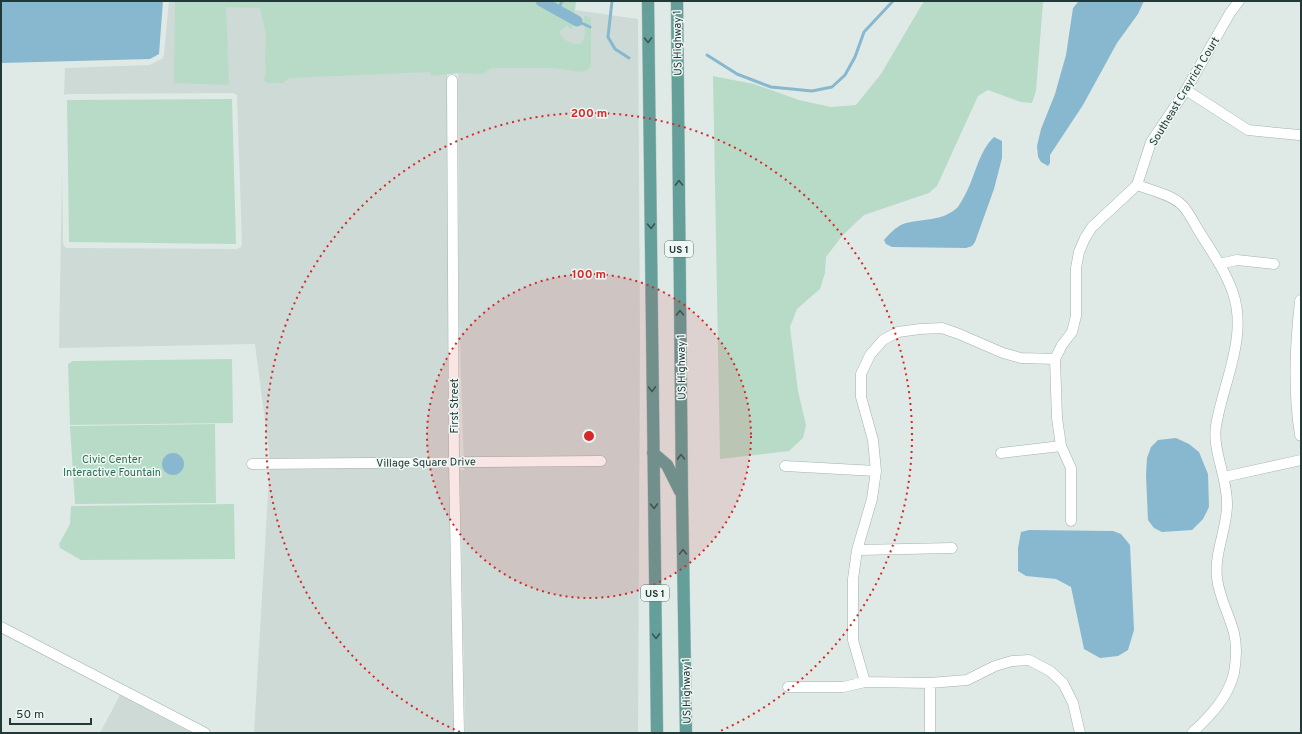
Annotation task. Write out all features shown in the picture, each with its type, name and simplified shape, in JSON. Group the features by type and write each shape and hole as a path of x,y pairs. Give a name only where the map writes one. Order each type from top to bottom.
{"main road":[{"name":"US 1","path":"648,1 657,733"},
{"name":"US Highway 1","path":"677,1 686,733"},
{"path":"1301,301 1296,367 1297,406 1301,436"},
{"path":"653,453 667,465 682,496"}],"street":[{"name":"Southeast Crayrich Court","path":"1137,185 1151,142 1186,90 1230,13 1239,1"},
{"name":"First Street","path":"452,80 454,462 459,733"},
{"path":"1186,90 1248,130 1299,135"},
{"path":"1071,521 1071,468 1062,446 1057,418 1055,359 1062,345 1072,332 1076,316 1076,268 1079,252 1085,238 1092,227 1137,185 1165,194 1182,204 1219,264 1233,293 1237,312 1235,346 1216,427 1218,454 1224,477 1227,505 1217,557 1217,577 1220,595 1234,634 1234,673 1227,692 1213,713 1192,733"},
{"path":"1219,264 1237,260 1274,264"},
{"path":"866,682 853,640 853,579 857,550 872,499 876,471 873,440 861,397 862,374 870,355 883,340 898,332 942,328 1003,353 1021,358 1055,359"},
{"path":"1001,453 1062,446"},
{"path":"1224,477 1301,460"},
{"name":"Village Square Drive","path":"252,464 601,461"},
{"path":"785,466 876,471"},
{"path":"857,550 952,548"},
{"path":"1,626 205,733"},
{"path":"788,687 843,687 866,682 930,683 967,680 995,666 1012,661 1028,660 1050,671 1063,683 1073,703 1080,733"},
{"path":"930,683 930,733"}],"shaded area":[{"path":"169,1 522,1 572,30 575,10 638,19 640,339 638,733 465,733 460,470 464,470 459,313 458,73 447,74 449,469 454,733 254,733 270,460 255,344 59,348 62,171 63,243 67,248 237,249 241,247 237,95 233,93 64,95 65,68 150,65 163,58"},
{"path":"120,695 192,733 100,733"}],"green space":[{"path":"175,1 575,1 572,30 566,26 559,32 568,42 573,44 581,44 585,36 584,16 591,18 591,66 586,71 581,72 554,68 491,68 483,74 459,73 432,76 430,72 289,78 283,83 267,83 264,80 266,73 266,34 260,8 226,7 229,85 174,83"},
{"path":"924,1 1044,1 1036,91 1032,103 1021,102 988,90 978,96 937,186 929,193 864,215 842,236 826,257 825,273 820,289 797,309 790,327 798,391 806,425 803,438 789,451 720,459 713,76 754,84 799,100 831,107 856,105 881,74"},
{"path":"232,99 236,244 69,242 67,100"},
{"path":"232,359 233,423 70,425 68,364 73,361"},
{"name":"Civic Center Interactive Fountain","path":"215,424 216,503 75,504 70,426"},
{"path":"234,504 235,559 81,560 60,548 59,544 70,524 71,506"}],"water":[{"path":"1,1 163,1 159,54 150,59 1,63"},
{"path":"1144,1 1138,14 1117,43 1083,105 1050,155 1050,163 1048,166 1041,162 1038,157 1037,146 1041,129 1055,94 1066,55 1073,8 1078,2"},
{"path":"994,137 1002,141 1002,158 994,189 975,242 972,246 966,248 892,247 886,244 884,240 900,225 946,215 958,207 968,190 984,150"},
{"path":"1176,438 1189,444 1199,452 1208,474 1209,507 1203,519 1192,530 1162,532 1154,528 1148,520 1146,475 1147,458 1151,447 1158,440"},
{"path":"173,453 181,456 184,464 181,472 173,475 165,472 162,464 165,456"},
{"path":"1029,530 1113,531 1121,534 1130,545 1134,630 1128,650 1118,656 1100,658 1084,649 1071,587 1056,579 1026,576 1018,571 1018,548 1021,532"}],"waterway":[{"path":"541,1 577,21"},
{"path":"558,11 562,1"},
{"path":"612,1 608,37 615,49 629,58"},
{"path":"707,55 737,74 771,87 812,91 832,87 845,75 855,57 864,32 893,1"},
{"path":"577,21 590,27"}]}
